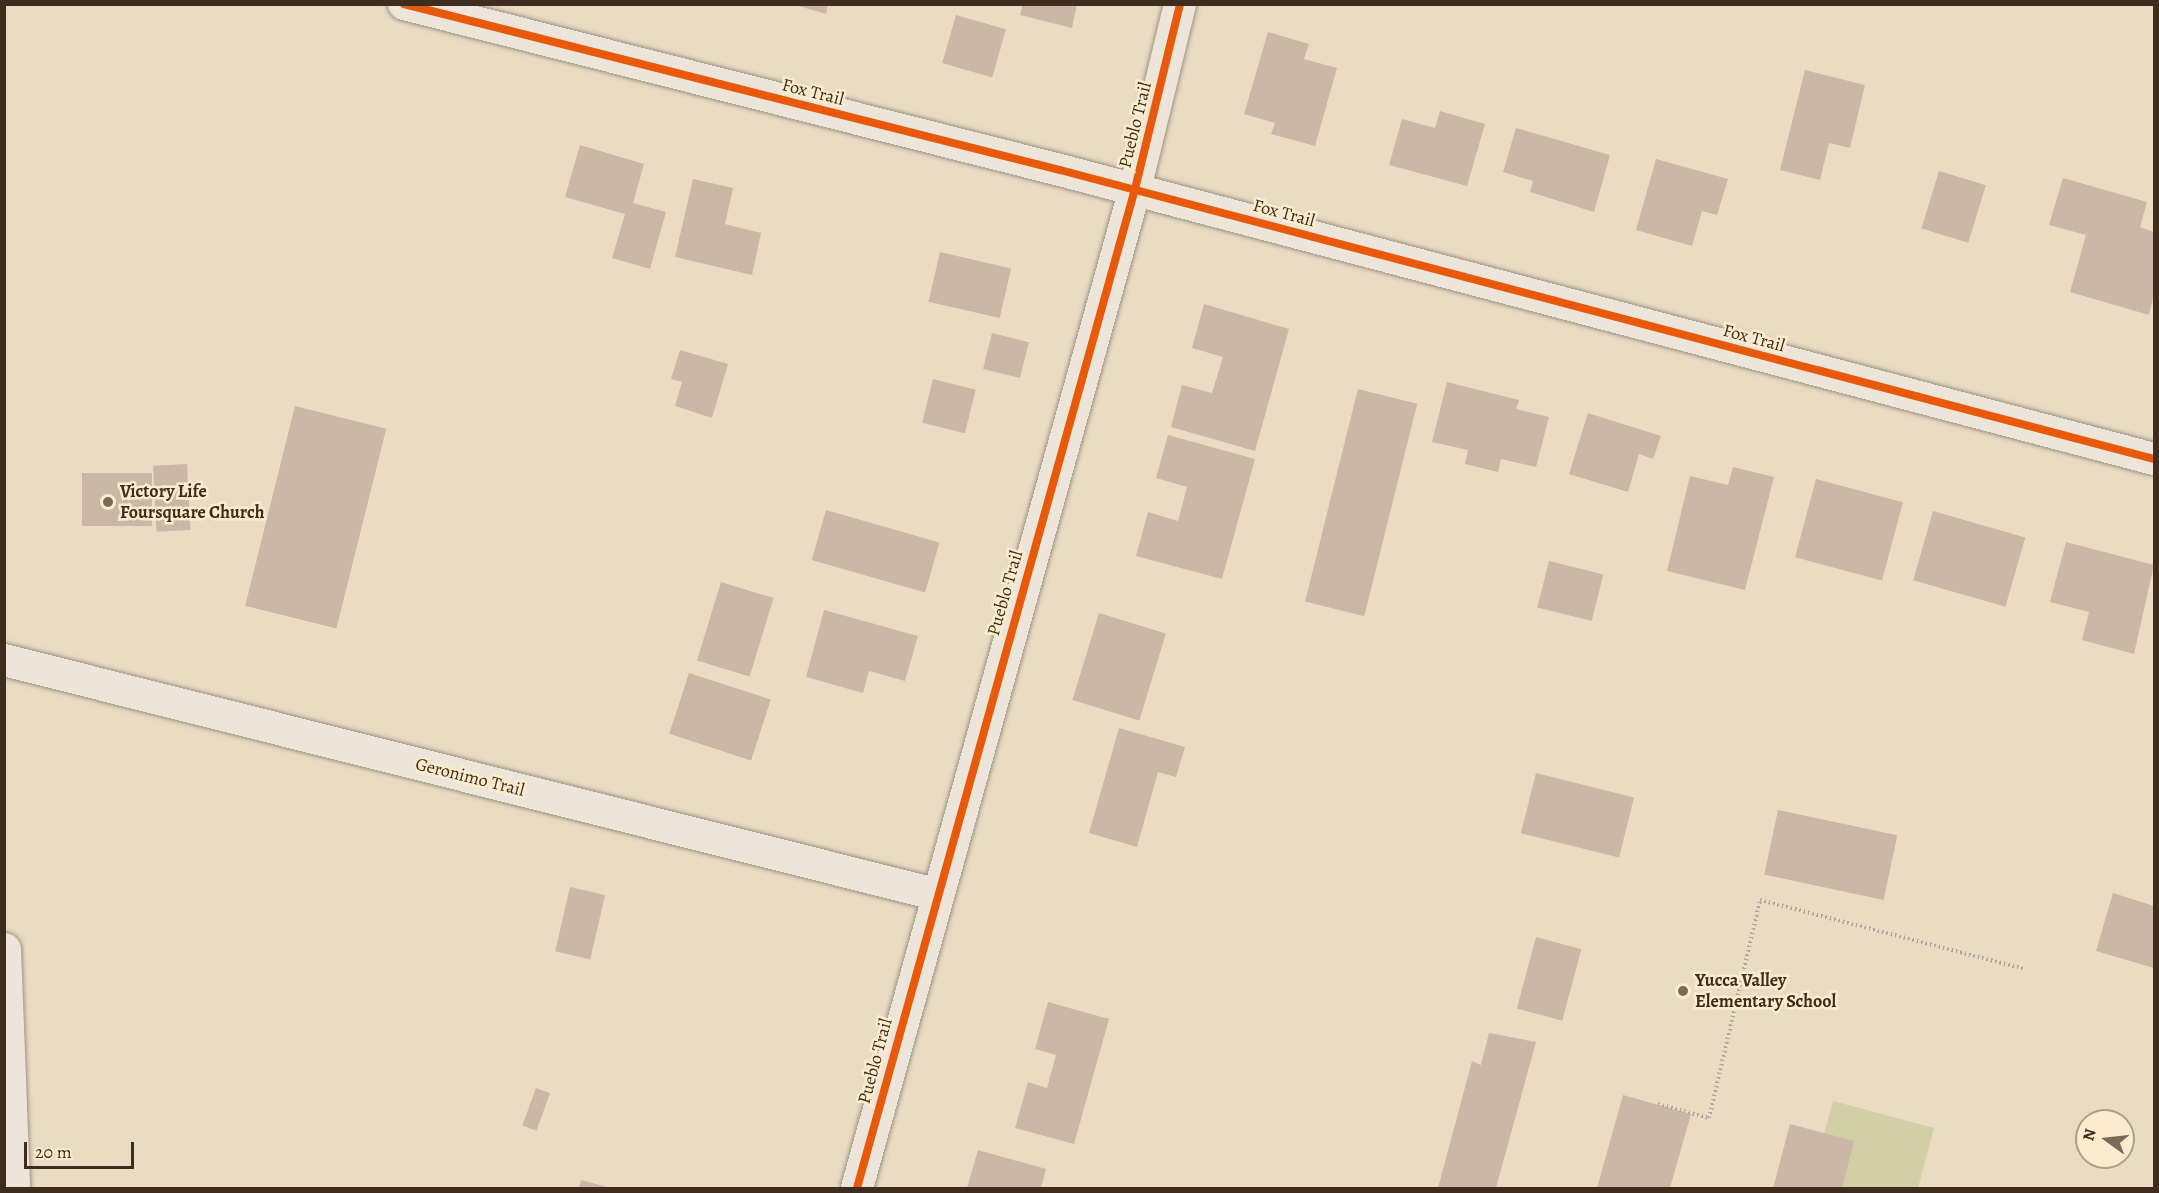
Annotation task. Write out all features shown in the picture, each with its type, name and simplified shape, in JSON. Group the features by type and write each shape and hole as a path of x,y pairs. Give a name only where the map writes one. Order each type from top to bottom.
{"street":[{"name":"Fox Trail","path":"404,4 1135,189 2154,459"},
{"name":"Pueblo Trail","path":"857,1188 934,894 1135,189 1180,4"},
{"name":"Geronimo Trail","path":"4,660 934,894"},
{"path":"4,949 13,1188"}],"path":[{"path":"1658,1104 1708,1118 1760,900 2024,969"}],"shaded area":[{"path":"1833,1101 1934,1128 1918,1188 1809,1188"}],"building":[{"path":"792,4 828,4 826,14"},
{"path":"1023,4 1077,4 1072,28 1020,15"},
{"path":"956,15 1006,29 992,77 942,63"},
{"path":"1268,32 1309,44 1304,59 1337,68 1315,146 1271,134 1275,123 1244,114"},
{"path":"1805,70 1865,85 1850,148 1829,143 1820,180 1780,170"},
{"path":"1440,111 1485,124 1467,186 1389,165 1402,119 1435,128"},
{"path":"1516,128 1610,155 1594,212 1530,192 1533,181 1503,172"},
{"path":"580,145 644,164 633,203 666,212 650,269 612,258 625,214 565,197"},
{"path":"1656,159 1728,179 1717,215 1702,211 1692,246 1636,230"},
{"path":"1939,171 1986,185 1968,243 1921,228"},
{"path":"2063,178 2147,202 2140,227 2154,232 2154,294 2149,315 2070,292 2086,235 2049,225"},
{"path":"693,179 733,188 725,224 761,233 752,275 675,257"},
{"path":"940,252 1011,268 1000,318 929,302"},
{"path":"1204,304 1289,329 1255,451 1171,427 1182,385 1212,393 1223,357 1192,348"},
{"path":"992,333 1029,342 1020,378 983,369"},
{"path":"680,350 728,364 712,418 675,406 682,382 671,379"},
{"path":"933,379 976,390 965,433 922,423"},
{"path":"1447,382 1519,400 1516,409 1549,417 1536,467 1501,459 1498,472 1465,464 1468,450 1432,442"},
{"path":"1358,389 1417,404 1364,616 1305,601"},
{"path":"295,406 386,429 336,629 245,606"},
{"path":"1588,413 1661,436 1653,459 1639,454 1628,492 1569,474"},
{"path":"1168,435 1255,459 1222,579 1136,556 1148,512 1178,521 1187,487 1156,478"},
{"path":"187,464 190,530 157,532 153,466"},
{"path":"1733,467 1774,477 1745,590 1667,571 1690,476 1728,485"},
{"path":"82,473 152,473 152,526 82,526"},
{"path":"1816,479 1903,502 1882,581 1795,557"},
{"path":"826,510 939,543 925,593 812,560"},
{"path":"1933,511 2025,537 2005,607 1913,580"},
{"path":"2066,542 2154,565 2134,654 2082,640 2089,612 2050,602"},
{"path":"1549,561 1603,575 1592,621 1537,608"},
{"path":"721,582 774,598 750,676 697,660"},
{"path":"824,610 918,636 905,681 869,671 863,693 806,677"},
{"path":"1099,613 1166,633 1139,720 1072,700"},
{"path":"689,673 771,700 751,760 669,734"},
{"path":"1119,728 1185,747 1176,777 1158,772 1137,847 1089,833"},
{"path":"1536,773 1634,797 1619,858 1521,833"},
{"path":"1778,810 1897,835 1884,900 1764,875"},
{"path":"570,887 605,895 590,959 555,951"},
{"path":"2113,893 2154,906 2154,968 2096,951"},
{"path":"1536,937 1581,949 1562,1021 1517,1008"},
{"path":"1048,1002 1109,1019 1074,1144 1015,1128 1028,1082 1047,1088 1056,1055 1035,1049"},
{"path":"1489,1033 1536,1042 1496,1188 1438,1188 1472,1061 1481,1065"},
{"path":"536,1088 550,1093 536,1131 522,1126"},
{"path":"1623,1095 1691,1114 1670,1188 1597,1188"},
{"path":"1790,1124 1854,1141 1842,1188 1773,1188"},
{"path":"978,1150 1046,1169 1041,1188 967,1188"},
{"path":"581,1180 611,1188 579,1188"}],"cycle path":[{"path":"404,4 1060,170 2154,459"},
{"path":"857,1188 1135,189 1180,4"}],"place":[{"name":"Victory Life Foursquare Church","path":"108,502"},
{"name":"Yucca Valley Elementary School","path":"1683,991"}]}
